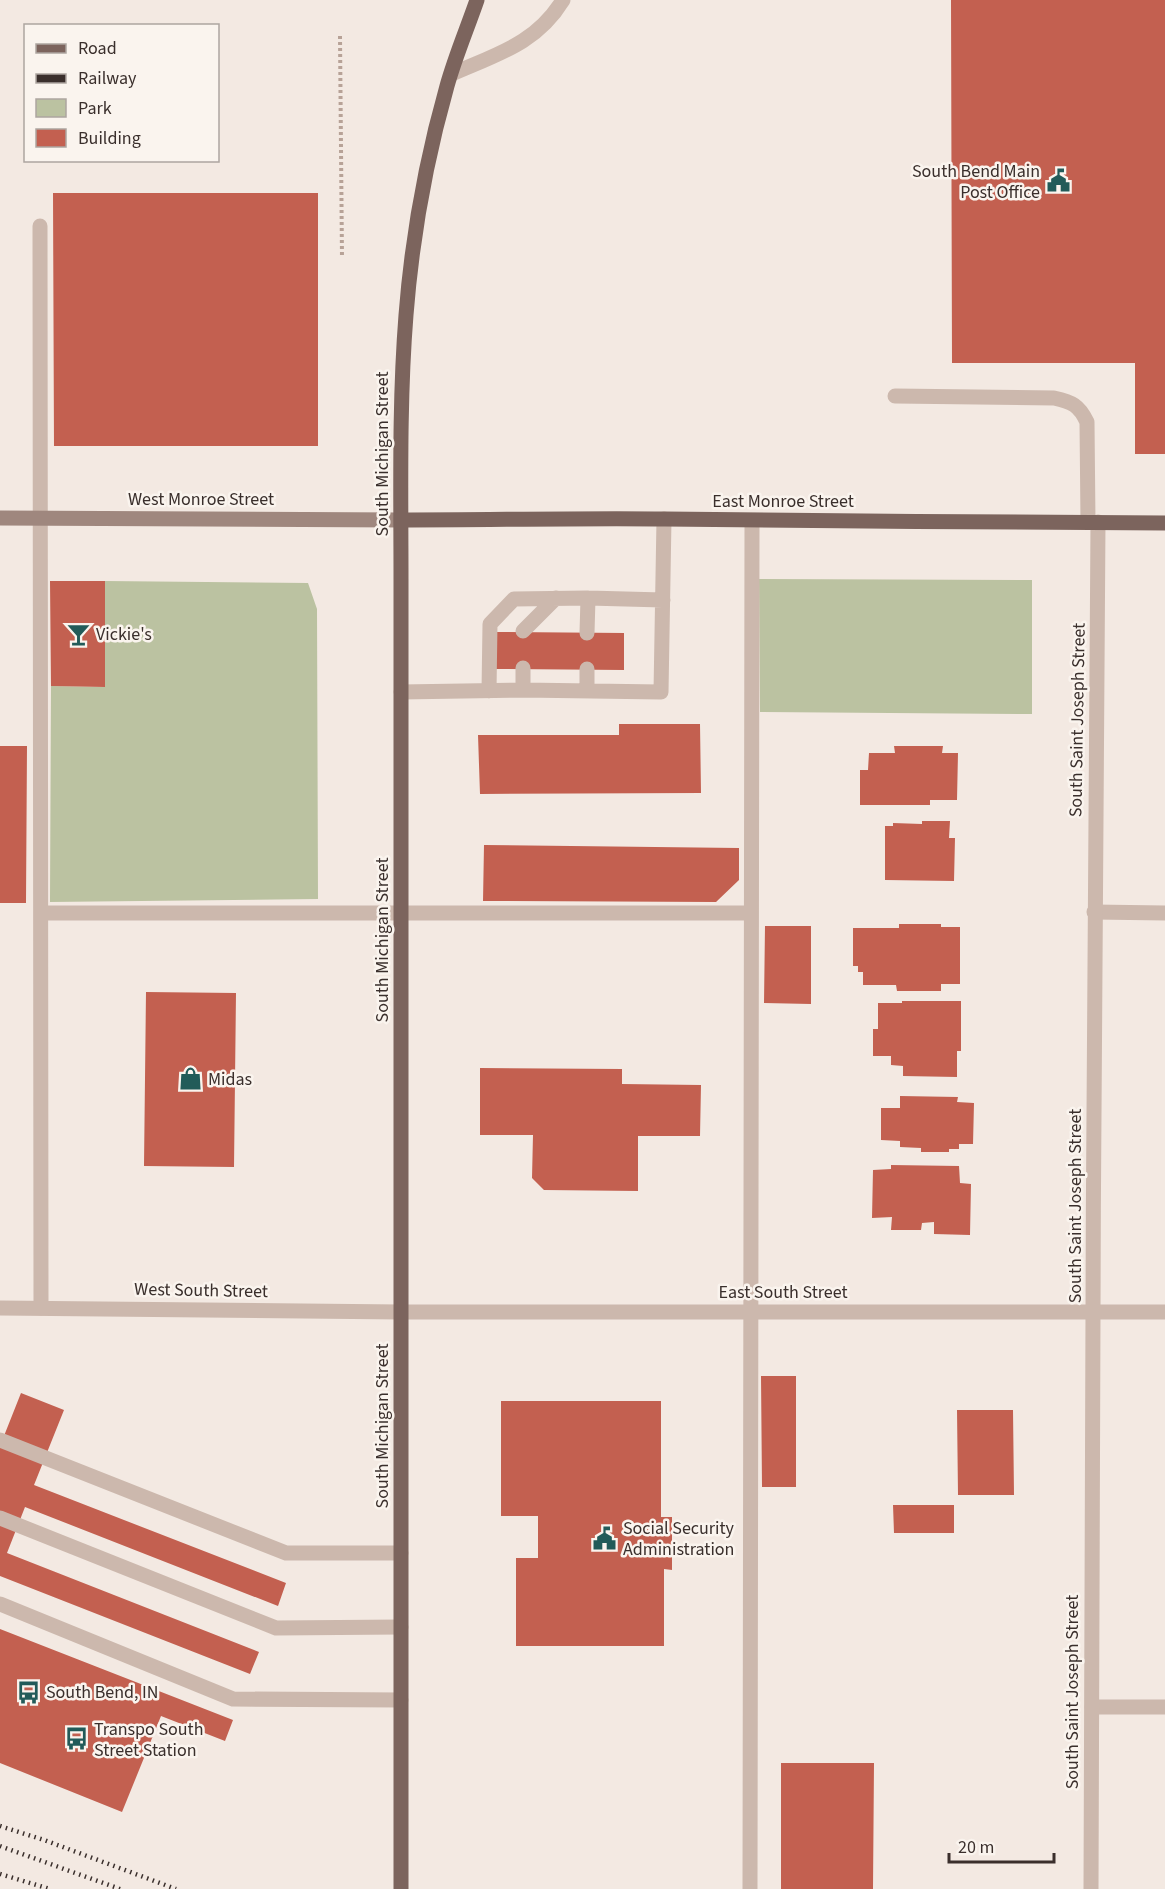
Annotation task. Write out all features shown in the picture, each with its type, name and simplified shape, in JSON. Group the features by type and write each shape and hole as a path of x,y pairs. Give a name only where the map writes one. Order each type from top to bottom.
{"main road":[{"name":"South Michigan Street","path":"401,1889 403,364 414,241 426,176 452,74 477,0"},
{"name":"West Monroe Street","path":"0,518 401,520"},
{"name":"East Monroe Street","path":"401,520 664,519 1165,523"}],"street":[{"path":"452,74 518,45 545,25 563,0"},
{"path":"40,226 41,1308"},
{"name":"South Saint Joseph Street","path":"895,396 1054,398 1067,401 1080,408 1087,422 1093,522 1094,1311 1091,1889"},
{"path":"401,692 523,690 661,692 664,519"},
{"path":"750,1889 752,521"},
{"path":"523,632 556,598"},
{"path":"587,633 588,598"},
{"path":"489,691 490,624 514,599 663,600"},
{"path":"523,668 523,690"},
{"path":"587,669 587,691"},
{"path":"1094,912 1165,913"},
{"path":"41,913 752,914"},
{"name":"West South Street","path":"0,1308 401,1312"},
{"name":"East South Street","path":"401,1312 1165,1312"},
{"path":"0,1440 286,1553 401,1553"},
{"path":"0,1518 276,1628 401,1627"},
{"path":"0,1604 233,1699 401,1700"},
{"path":"1092,1707 1165,1707"}],"path":[{"path":"340,36 342,258"}],"green space":[{"path":"759,579 1032,580 1032,714 760,712"},
{"path":"105,581 308,583 317,609 318,899 50,902 51,686 105,687"}],"building":[{"name":"South Bend Main Post Office","path":"951,0 1165,0 1165,454 1135,454 1135,363 952,363"},
{"path":"53,193 318,193 318,446 54,446"},
{"name":"Vickie's","path":"50,581 105,581 105,687 51,686"},
{"path":"496,632 624,633 624,670 495,669"},
{"path":"619,724 700,724 701,793 480,794 478,735 619,735"},
{"path":"0,746 27,746 26,903 0,903"},
{"path":"894,746 943,746 942,753 958,753 957,800 930,800 930,805 860,805 860,770 868,770 869,753 895,753"},
{"path":"922,821 950,821 949,838 955,838 954,881 885,880 885,826 893,826 893,823 922,824"},
{"path":"484,845 739,848 739,880 716,902 483,901"},
{"path":"899,924 941,924 941,927 960,927 960,984 941,984 941,991 897,991 896,985 863,985 863,972 858,972 858,966 853,966 853,928 899,928"},
{"path":"765,926 811,926 811,1004 764,1003"},
{"name":"Midas","path":"146,992 236,993 234,1167 144,1166"},
{"path":"902,1001 961,1001 961,1051 957,1051 957,1077 903,1076 903,1066 891,1065 891,1056 873,1056 873,1029 878,1029 878,1003 902,1003"},
{"path":"480,1068 622,1069 622,1084 701,1085 700,1136 638,1136 638,1191 544,1190 532,1178 533,1135 480,1135"},
{"path":"900,1096 958,1097 957,1102 974,1103 973,1144 959,1144 959,1149 949,1149 949,1152 921,1152 921,1148 900,1147 900,1141 881,1140 881,1108 900,1108"},
{"path":"891,1165 959,1166 960,1183 971,1184 970,1235 934,1234 934,1222 922,1223 921,1230 891,1230 892,1217 872,1218 873,1170 891,1169"},
{"path":"761,1376 796,1376 796,1487 762,1487"},
{"path":"21,1393 64,1410 34,1485 286,1583 278,1606 25,1507 7,1553 259,1652 250,1674 0,1576 0,1446"},
{"name":"Social Security Administration","path":"501,1401 661,1401 661,1517 672,1517 672,1570 664,1569 664,1646 516,1646 516,1558 538,1558 538,1516 501,1516"},
{"path":"957,1410 1013,1410 1014,1495 958,1495"},
{"path":"893,1505 954,1505 954,1533 894,1533"},
{"name":"Transpo South Street Station","path":"0,1629 233,1720 225,1741 161,1716 122,1812 0,1763"},
{"path":"781,1763 874,1763 873,1889 781,1889"}],"railway":[{"path":"0,1826 176,1889"},
{"path":"0,1846 120,1889"},
{"path":"0,1874 50,1889"}],"place":[{"name":"South Bend Main Post Office","path":"1058,181"},
{"name":"Vickie's","path":"78,634"},
{"name":"Midas","path":"190,1079"},
{"name":"Social Security Administration","path":"605,1538"},
{"name":"South Bend, IN","path":"28,1692"},
{"name":"Transpo South Street Station","path":"76,1739"}]}
